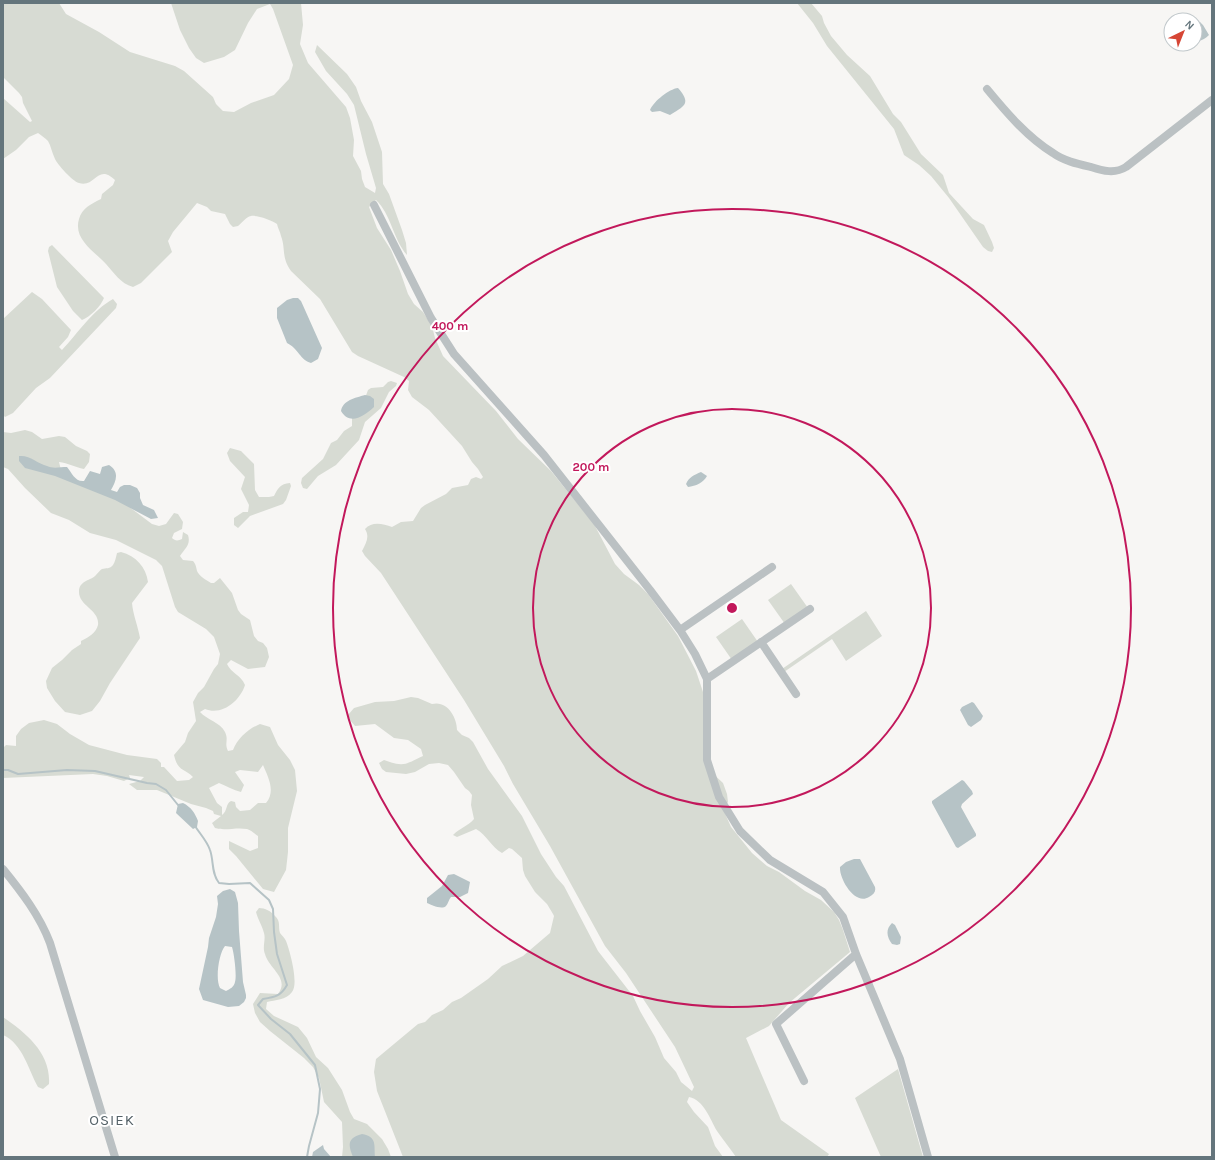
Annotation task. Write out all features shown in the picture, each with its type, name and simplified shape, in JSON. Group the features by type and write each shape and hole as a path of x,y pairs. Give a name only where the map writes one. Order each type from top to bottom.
{"street":[{"path":"987,88 1028,134 1054,154 1074,162 1112,171 1120,171 1126,167 1212,100"},
{"path":"374,205 431,318 454,354 544,455 680,630 695,654 707,679 707,760 719,797 740,831 770,860 823,892 843,917 856,954 900,1059 928,1157"},
{"path":"680,630 772,567"},
{"path":"707,679 810,609"},
{"path":"761,642 796,694"},
{"path":"3,869 30,906 46,933 50,943 115,1157"},
{"path":"804,1081 776,1024 856,954"}],"shaded area":[{"path":"3,3 59,3 66,14 99,32 130,52 175,66 184,71 213,97 216,104 223,111 234,112 251,103 274,95 289,79 293,65 273,9 270,4 257,9 248,23 235,50 224,57 204,63 196,58 189,48 180,30 171,3 301,3 303,25 300,44 308,63 346,107 350,118 354,140 353,156 361,171 365,187 375,193 376,188 354,105 347,94 326,71 315,52 317,45 347,74 356,87 361,101 372,122 382,152 383,184 389,194 402,230 406,243 407,255 398,242 389,219 381,206 376,200 369,207 377,228 391,250 408,294 432,326 435,338 443,356 496,411 518,439 551,471 594,524 615,564 624,574 648,594 678,636 696,671 703,692 703,745 707,768 723,783 728,802 723,809 731,827 752,853 767,866 779,872 805,891 821,900 834,912 839,920 850,952 789,1003 769,1026 746,1038 781,1120 829,1154 827,1157 736,1157 717,1131 703,1106 699,1102 689,1097 687,1102 708,1127 715,1146 723,1157 403,1157 377,1091 374,1072 376,1059 418,1024 425,1022 432,1015 443,1010 452,1002 461,998 488,979 502,966 523,956 550,933 554,916 547,904 535,892 525,876 522,858 512,849 509,848 502,853 476,829 457,837 453,835 474,819 471,805 472,795 448,765 439,763 429,764 415,772 406,774 386,772 382,769 379,763 384,760 396,764 404,764 423,756 421,749 408,740 394,738 375,724 355,726 348,715 354,708 375,702 394,701 411,697 447,707 453,715 457,725 457,730 473,742 488,769 522,816 541,854 556,877 564,886 598,951 633,996 655,1037 664,1058 676,1072 681,1082 692,1091 694,1087 675,1047 626,973 605,946 550,846 464,700 381,573 362,551 367,540 365,529 368,526 378,524 392,527 401,522 413,521 421,508 446,494 452,488 468,485 471,479 476,477 481,479 483,477 478,469 462,446 429,410 412,397 408,390 409,381 404,377 352,352 320,299 291,271 288,266 281,234 275,222 261,217 251,216 238,226 233,227 225,214 211,211 207,207 197,203 173,232 168,241 172,252 141,283 133,287 118,278 82,239 78,226 82,212 90,205 101,199 102,194 113,185 115,180 109,175 104,174 85,184 76,182 59,165 48,141 38,133 29,137 16,150 3,159 3,98 30,122 32,121 23,103 22,97 3,77"},
{"path":"797,3 811,3 822,16 831,36 847,55 870,76 893,114 901,122 921,154 943,175 949,193 973,219 984,225 994,248 992,252 983,247 949,198 931,176 919,165 904,155 894,129 827,46 813,23"},
{"path":"1203,25 1209,35 1203,40"},
{"path":"678,88 685,98 682,107 670,115 660,111 652,112 650,110 662,96"},
{"path":"52,245 104,298 95,311 82,320 73,311 57,287 48,251 49,247"},
{"path":"32,292 42,299 71,330 68,337 59,347 62,350 99,309 113,299 117,304 116,308 50,378 36,388 13,413 5,417 3,415 3,319"},
{"path":"298,298 301,301 322,348 318,359 311,363 307,362 291,345 287,343 277,318 277,308 287,300"},
{"path":"391,381 397,383 396,386 389,392 381,408 365,422 359,440 336,465 318,476 307,489 303,488 301,483 302,478 323,459 331,443 337,440 344,431 352,426 352,413 364,401 368,390 371,388 383,387"},
{"path":"365,395 374,399 374,407 366,414 357,418 353,419 345,416 341,411 344,404 357,397"},
{"path":"25,430 32,432 42,439 59,436 65,437 76,446 87,451 90,454 89,462 84,469 59,462 62,474 120,500 152,524 159,526 166,524 174,513 178,514 183,522 182,529 174,533 172,538 174,540 182,539 183,532 188,535 189,538 187,546 180,556 183,560 193,561 199,575 211,583 214,583 220,578 232,593 238,610 250,620 254,636 267,648 269,657 265,667 248,669 231,660 227,664 245,685 243,691 230,706 224,709 211,711 205,709 200,712 217,723 223,729 227,739 226,746 228,751 233,750 241,738 256,726 260,724 270,727 278,745 290,760 295,770 297,791 288,828 286,870 274,892 263,889 229,849 229,841 250,851 258,848 258,836 247,829 215,828 212,823 221,816 214,814 213,811 157,790 137,790 129,784 140,781 144,777 129,775 130,778 124,781 93,774 3,778 3,748 6,745 16,746 16,736 21,729 29,723 44,720 57,724 70,734 89,745 127,755 157,759 161,763 161,767 164,767 177,781 189,780 193,777 179,767 174,755 185,742 188,733 196,721 193,702 218,664 220,654 214,637 206,629 178,612 162,566 156,560 116,540 90,533 69,520 51,513 8,469 3,467 3,432 11,433","holes":["263,765 269,779 271,789 266,803 258,803 250,810 240,811 236,807 235,802 231,801 222,815 222,807 217,803 209,788 219,783 241,792 244,785 235,772 240,770 258,772"]},
{"path":"230,448 241,451 254,464 255,490 259,497 274,496 282,485 290,483 291,486 283,504 250,516 238,528 234,525 234,518 243,512 248,512 249,505 241,489 245,477 230,461 227,453"},
{"path":"19,456 30,458 49,467 67,467 74,477 81,481 84,481 90,471 100,474 102,467 109,465 116,474 111,490 117,492 120,487 124,485 130,485 137,488 143,505 154,510 158,518 151,519 115,500 55,476 25,468 19,461"},
{"path":"701,472 707,476 703,481 694,486 688,487 686,484 690,478"},
{"path":"121,552 136,559 143,567 147,577 148,582 132,603 140,638 92,711 80,715 65,712 55,701 47,688 46,681 52,668 81,644 81,641 92,634 97,628 98,620 96,615 82,601 79,588 82,583 95,576 102,569 112,566 117,553"},
{"path":"791,584 808,608 785,624 768,600"},
{"path":"866,611 882,636 846,661 832,639 784,672 782,669"},
{"path":"742,619 758,642 732,660 716,637"},
{"path":"972,702 983,716 981,720 971,727 968,725 960,710 962,707"},
{"path":"962,780 973,794 962,804 961,807 976,836 958,848 956,847 932,801"},
{"path":"183,803 196,815 198,821 197,827 193,829 176,813 178,804"},
{"path":"854,859 860,859 875,887 875,892 864,899 853,895 845,884 840,872 840,867 846,862"},
{"path":"454,874 470,882 468,893 460,897 451,897 447,905 442,908 427,903 427,898 442,886 448,875"},
{"path":"230,889 235,892 238,903 243,982 246,995 244,1002 239,1006 228,1007 203,1000 199,989 209,938 216,917 218,904 217,896 223,891","holes":["225,946 232,947 236,979 233,987 226,991 220,988 218,966"]},
{"path":"259,908 270,911 279,922 280,933 286,940 290,952 295,982 294,988 290,995 267,1002 266,1009 274,1016 298,1027 307,1038 316,1057 328,1068 342,1090 354,1119 367,1124 382,1139 391,1157 342,1157 342,1122 324,1102 319,1078 313,1067 260,1022 255,1013 253,1004 260,993 278,994 282,983 278,974 267,959 264,951 264,933 256,912"},
{"path":"892,923 895,925 901,937 900,944 897,945 892,944 888,936 888,928"},
{"path":"3,1017 28,1037 41,1053 49,1073 49,1084 43,1089 38,1087 16,1044 3,1035"},
{"path":"898,1069 923,1157 881,1157 855,1098"},
{"path":"362,1134 370,1137 374,1142 375,1157 353,1157 350,1149 350,1142"},
{"path":"323,1145 324,1149 331,1157 312,1157 313,1152"}],"waterway":[{"path":"3,770 8,770 18,774 67,770 95,771 156,784 166,790 178,805"},
{"path":"195,826 209,847 216,879 219,883 250,883 269,900 273,909 277,954 287,985 280,994 263,999 258,1005 271,1019 290,1034 315,1065 320,1089 318,1113 307,1157"}],"district":[{"name":"OSIEK","path":"112,1120"}]}
